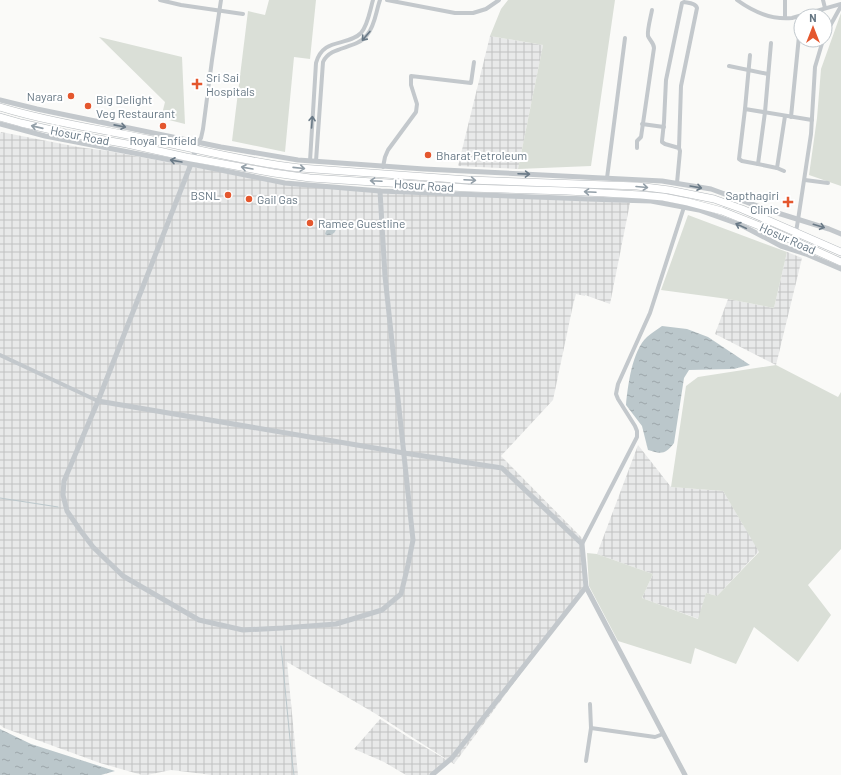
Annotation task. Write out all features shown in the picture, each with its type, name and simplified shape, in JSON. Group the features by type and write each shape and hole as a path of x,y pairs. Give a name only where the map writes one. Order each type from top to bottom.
{"highway":[{"name":"Hosur Road","path":"0,108 196,150 280,166 469,180 602,184 656,188 714,199 742,209 841,252"},
{"name":"Hosur Road","path":"0,117 65,133 127,144 192,161 310,178 627,197 663,197 722,211 772,231 841,262"}],"street":[{"path":"160,0 181,5 243,14"},
{"path":"196,141 201,138 204,129 221,0"},
{"path":"310,161 317,60 321,53 329,46 353,38 361,33 373,0"},
{"path":"316,161 323,62 332,52 355,44 365,37 372,28 380,0"},
{"path":"387,0 455,13 473,13 486,9 499,0"},
{"path":"737,0 749,8 773,17 793,18"},
{"path":"785,0 785,18"},
{"path":"823,0 825,8 841,5"},
{"path":"676,183 680,151 681,86 697,8 695,4 684,2 682,4 666,80 662,142 679,148"},
{"path":"833,20 841,5"},
{"path":"636,148 637,141 641,137 654,48 654,43 648,37 652,10"},
{"path":"607,178 625,38"},
{"path":"758,164 765,112 771,43"},
{"path":"791,117 798,48"},
{"path":"796,232 810,143 815,67 821,48"},
{"path":"750,55 740,159 742,161 777,168 784,171"},
{"path":"383,167 388,150 416,112 417,104 411,85 411,76 471,83 474,62"},
{"path":"729,66 768,74"},
{"path":"0,100 221,147 298,160 383,167 662,180 711,189 841,234"},
{"path":"745,109 812,120"},
{"path":"777,168 785,116"},
{"path":"0,124 45,136 192,161 285,183 380,191 627,197 651,201 699,210 742,225 781,246 841,269"},
{"path":"642,124 664,127"},
{"path":"196,141 196,150 192,161 98,401 64,481 63,495 67,512 80,530 94,547 123,576 199,620 243,630 336,624 382,610 401,594 413,540 385,276 380,191"},
{"path":"804,180 828,184"},
{"path":"684,207 650,314 618,384 616,394 638,431 637,437 582,544 586,587 685,775"},
{"path":"0,355 98,401 404,453 502,468 582,544"},
{"path":"432,775 452,758 586,587"},
{"path":"586,761 591,728 590,704"},
{"path":"591,728 654,737 663,734"}],"shaded area":[{"path":"269,0 316,0 310,59 294,57 285,152 232,141 248,11 265,15"},
{"path":"508,0 615,0 591,166 518,169 543,45 490,36 501,9"},
{"path":"841,13 841,186 809,175 817,118 821,69 828,48 833,48 833,35"},
{"path":"490,36 543,45 518,169 458,166"},
{"path":"99,37 182,57 185,124 161,118 165,102"},
{"path":"1,132 285,184 630,203 610,304 585,295 576,294 553,400 501,456 582,538 584,588 454,764 376,714 287,662 298,775 212,775 171,770 142,775 100,763 4,728 0,725"},
{"path":"688,215 787,252 774,308 728,299 661,290"},
{"path":"787,252 802,258 776,365 715,334 728,299 774,308"},
{"path":"776,365 838,397 841,392 841,549 808,585 831,615 798,662 754,627 736,664 695,648 691,664 618,641 589,586 587,553 597,554 653,574 642,598 698,619 706,593 717,596 759,552 723,491 671,487 686,386 698,377"},
{"path":"638,445 671,487 723,491 759,551 717,596 706,593 699,619 642,598 653,574 597,554"},
{"path":"380,719 447,760 431,775 406,775 384,762 354,749"}],"water":[{"path":"331,226 335,226 336,228 334,233 331,235 326,235 326,231"},
{"path":"662,326 687,329 708,337 750,365 733,369 689,370 684,378 674,443 668,450 660,453 648,450 642,426 626,405 634,359 642,343 647,337"},
{"path":"0,729 31,744 115,771 101,775 0,775"}],"waterway":[{"path":"0,498 58,507"},
{"path":"281,646 294,775"}],"place":[{"name":"Sri Sai Hospitals","path":"197,84"},
{"name":"Nayara","path":"71,96"},
{"name":"Big Delight Veg Restaurant","path":"88,106"},
{"name":"Royal Enfield","path":"163,126"},
{"name":"Bharat Petroleum","path":"428,155"},
{"name":"BSNL","path":"228,195"},
{"name":"Gail Gas","path":"249,199"},
{"name":"Sapthagiri Clinic","path":"788,202"},
{"name":"Ramee Guestline","path":"310,223"}]}
